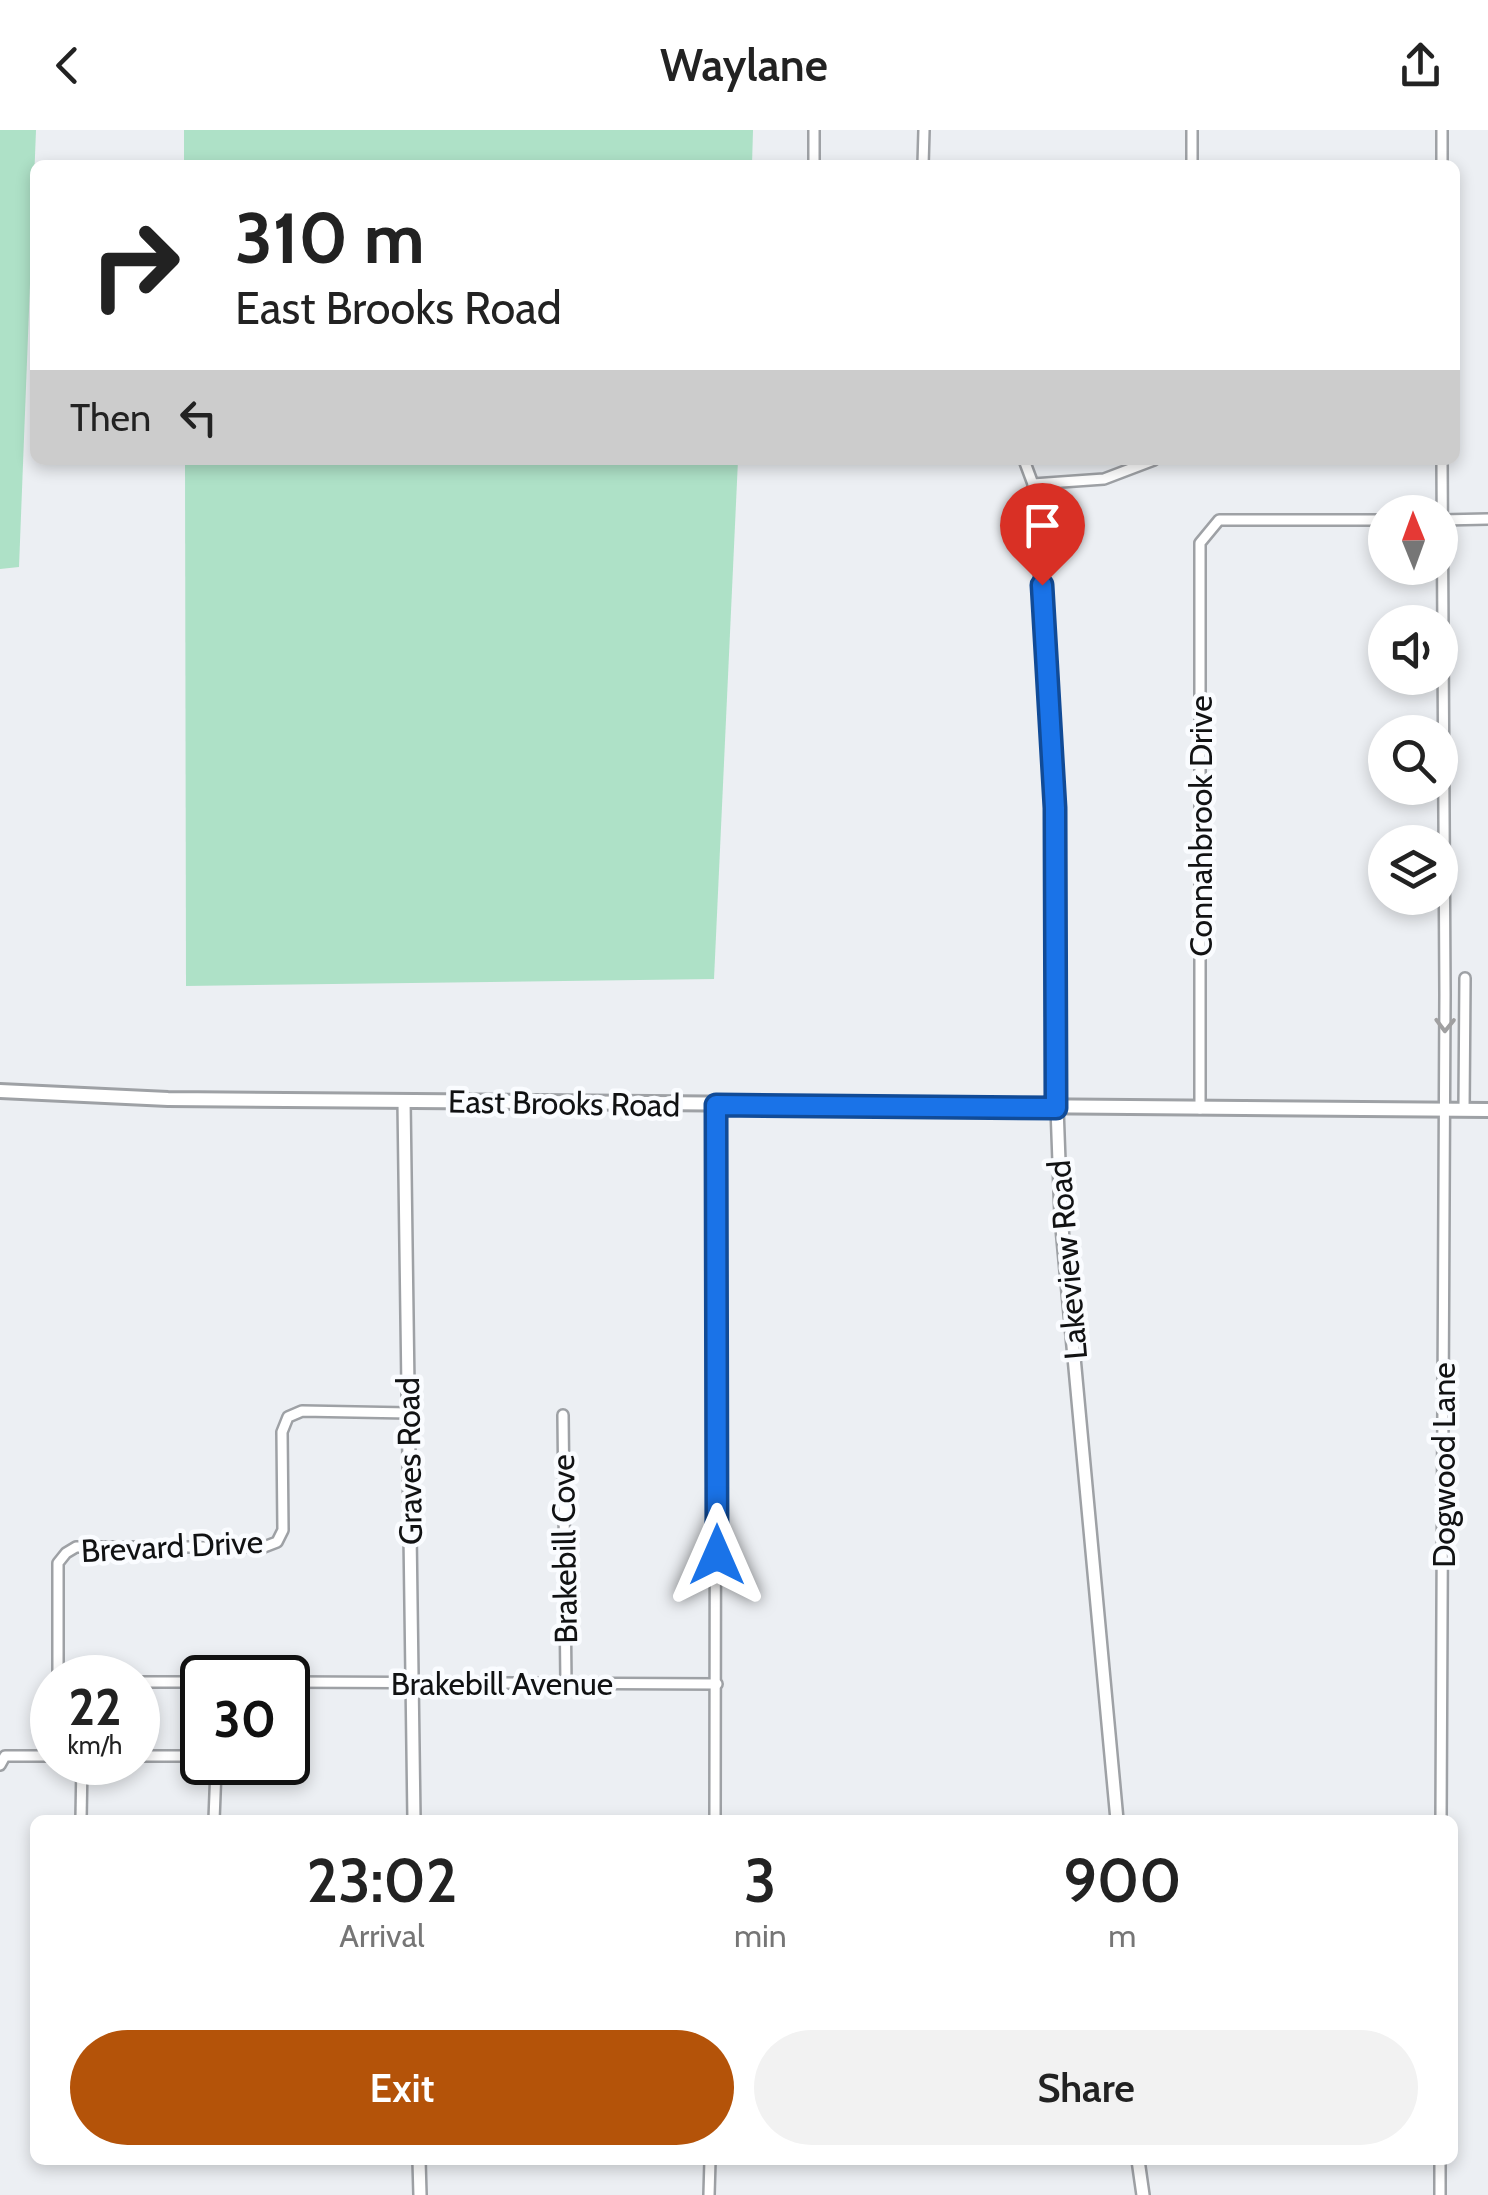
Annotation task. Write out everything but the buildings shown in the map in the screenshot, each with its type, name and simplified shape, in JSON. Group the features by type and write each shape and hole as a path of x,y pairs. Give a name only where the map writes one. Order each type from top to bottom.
{"main road":[{"name":"East Brooks Road","path":"0,1090 168,1099 1488,1110"}],"street":[{"path":"814,130 814,160"},
{"path":"923,160 924,130"},
{"path":"1192,130 1192,160"},
{"path":"1442,130 1442,160"},
{"name":"Lakeview Road","path":"1026,465 1033,484 1055,790 1056,1108 1061,1216 1117,1815"},
{"path":"1033,484 1104,478 1140,465"},
{"name":"Dogwood Lane","path":"1441,495 1442,465"},
{"name":"Connahbrook Drive","path":"1200,1109 1200,542 1219,520 1368,520"},
{"path":"1458,520 1488,520"},
{"name":"Dogwood Lane","path":"1441,585 1442,1815"},
{"path":"1464,1110 1465,978"},
{"path":"1444,1074 1464,1074"},
{"name":"Graves Road","path":"404,1101 414,1815"},
{"path":"715,1815 716,1105"},
{"name":"Brevard Drive","path":"58,1655 58,1563 66,1552 76,1548 264,1547 276,1542 283,1530 282,1432 288,1417 302,1411 409,1413"},
{"name":"Brakebill Cove","path":"563,1416 566,1683"},
{"name":"Brakebill Avenue","path":"310,1682 717,1684"},
{"path":"0,1765 5,1756 30,1756"},
{"path":"81,1815 82,1785"},
{"path":"214,1785 214,1815"},
{"path":"419,2165 420,2195"},
{"path":"709,2195 710,2165"},
{"path":"1139,2165 1143,2195"},
{"path":"1440,2165 1440,2195"}],"green space":[{"path":"0,130 36,130 35,160 30,160 30,284 19,567 0,569"},
{"path":"184,130 753,130 752,160 184,160"},
{"path":"185,465 738,465 714,979 186,986"}],"route":[{"path":"717,1555 716,1105 1056,1108 1055,808 1042,585"}]}
